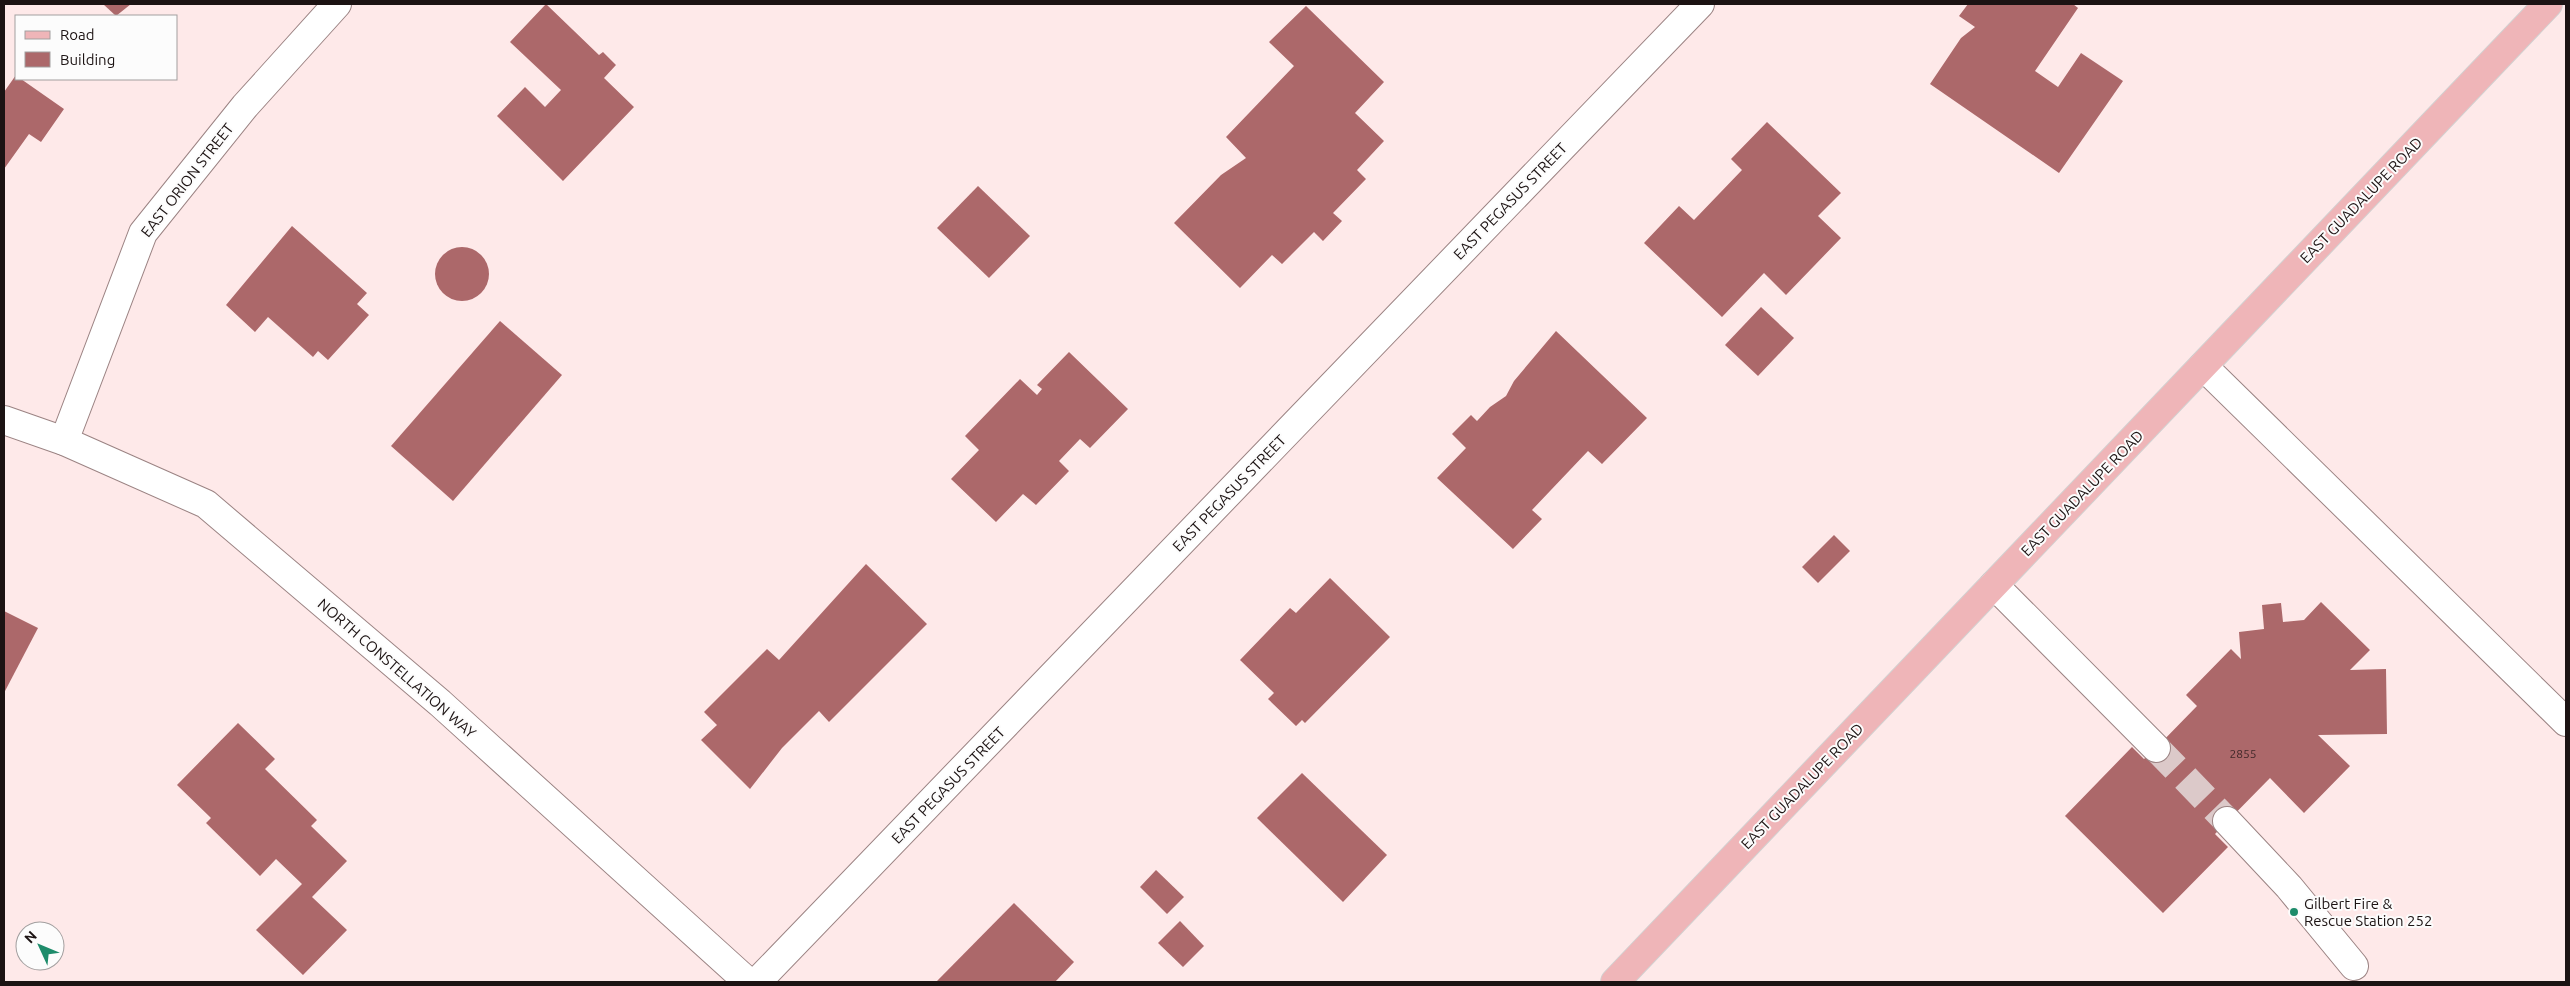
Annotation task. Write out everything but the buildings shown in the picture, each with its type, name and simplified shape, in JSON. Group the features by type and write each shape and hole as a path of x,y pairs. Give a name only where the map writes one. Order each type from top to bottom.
{"main road":[{"name":"EAST GUADALUPE ROAD","path":"1615,982 2548,4"}],"street":[{"name":"EAST ORION STREET","path":"64,441 143,233 245,106 337,4"},
{"name":"EAST PEGASUS STREET","path":"758,982 1700,4"},
{"path":"2203,366 2566,722"},
{"name":"NORTH CONSTELLATION WAY","path":"4,420 64,441 206,504 440,703 748,982"},
{"path":"1994,585 2156,748"},
{"path":"2227,821 2289,887 2354,966"}],"tunnel":[{"path":"2156,748 2227,821"}],"place":[{"name":"Gilbert Fire & Rescue Station 252","path":"2294,912"}]}
